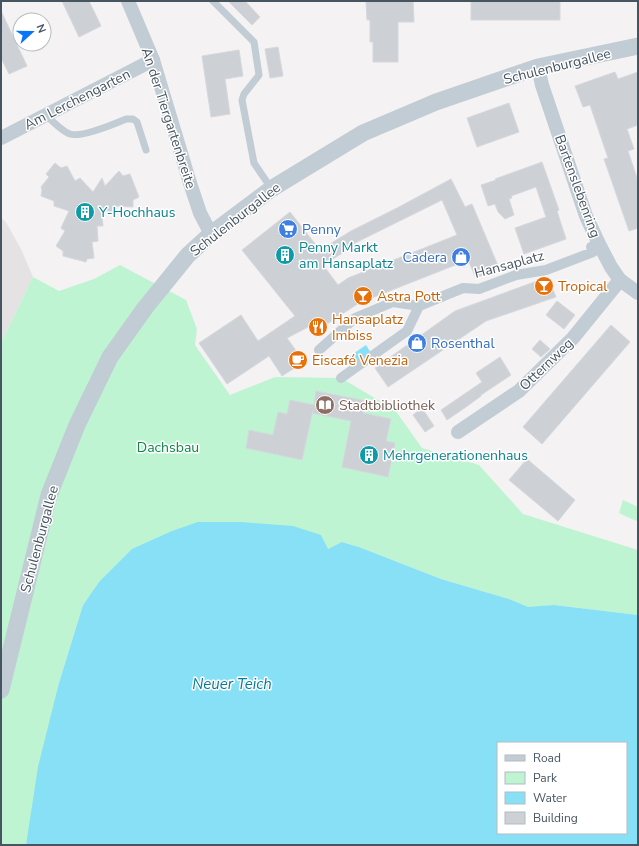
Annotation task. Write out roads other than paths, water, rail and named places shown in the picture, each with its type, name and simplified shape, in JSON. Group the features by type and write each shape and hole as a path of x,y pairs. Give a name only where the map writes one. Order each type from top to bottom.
{"street":[{"name":"An der Tiergartenbreite","path":"128,1 153,60 190,184 200,213 211,234"},
{"name":"Schulenburgallee","path":"1,690 49,495 77,425 110,357 144,308 188,255 211,234 271,189 363,133 436,102 538,67 638,46"},
{"name":"Am Lerchengarten","path":"1,138 153,60"},
{"name":"Bartenslebenring","path":"538,67 542,85 586,216 611,267 620,280 638,293"},
{"name":"Hansaplatz","path":"419,306 463,288 479,289 516,275 546,270 593,252 591,247 599,244"},
{"name":"Otternweg","path":"458,432 519,391 573,338 620,280"},
{"path":"319,350 355,318 393,302 419,306 407,331 341,378"}],"lane":[{"path":"213,1 254,42 259,75 244,94 242,100 254,163 271,189"},
{"path":"46,115 70,134 81,135 126,119 133,119 137,122 146,150"}],"water":[{"path":"366,345 371,353 353,366 347,358"},
{"name":"Neuer Teich","path":"198,522 241,522 293,526 321,535 328,549 342,542 359,547 441,579 509,599 528,607 554,605 638,615 638,845 26,845 38,767 59,683 83,605 99,582 132,549 172,531"}],"place":[{"name":"Y-Hochhaus","path":"85,212"},
{"name":"Penny","path":"288,229"},
{"name":"Penny Markt am Hansaplatz","path":"285,255"},
{"name":"Cadera","path":"461,257"},
{"name":"Tropical","path":"544,286"},
{"name":"Astra Pott","path":"363,296"},
{"name":"Hansaplatz Imbiss","path":"318,327"},
{"name":"Rosenthal","path":"417,343"},
{"name":"Eiscafé Venezia","path":"298,360"},
{"name":"Stadtbibliothek","path":"325,405"},
{"name":"Mehrgenerationenhaus","path":"369,455"}],"park label":[{"name":"Dachsbau","path":"168,447"}]}
